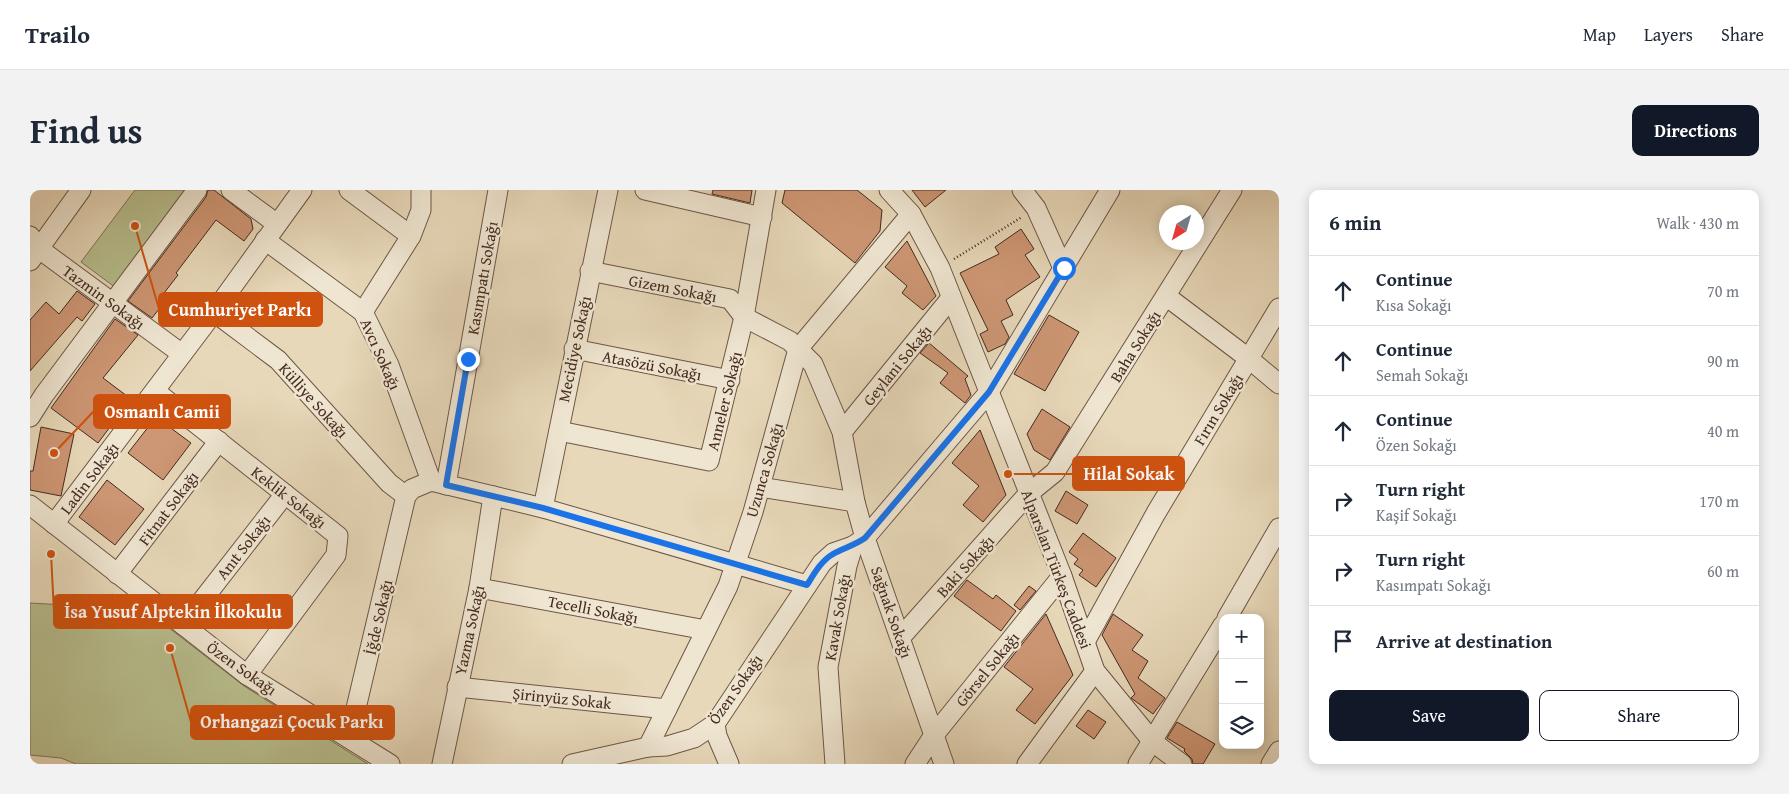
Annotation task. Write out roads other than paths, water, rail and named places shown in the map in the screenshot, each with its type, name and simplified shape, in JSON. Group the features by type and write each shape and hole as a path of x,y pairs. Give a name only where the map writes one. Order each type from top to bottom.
{"street":[{"path":"33,249 81,190"},
{"path":"30,417 37,390 113,303 197,190"},
{"path":"231,190 277,224"},
{"name":"Ladin Sokağı","path":"54,524 214,312 302,190"},
{"path":"349,190 411,236"},
{"path":"363,312 411,236 421,210 421,190"},
{"name":"Kasımpatı Sokağı","path":"439,483 498,190"},
{"name":"Mecidiye Sokağı","path":"543,508 608,190"},
{"path":"644,190 762,217"},
{"name":"Anneler Sokağı","path":"559,431 709,461 744,317 766,190"},
{"name":"Alparslan Türkeş Caddesi","path":"889,190 911,214 940,268 1062,576 1095,671 1153,742 1182,764"},
{"path":"1022,190 1036,208 1064,268"},
{"path":"859,542 989,392 1110,190"},
{"name":"Baha Sokağı","path":"1028,494 1055,472 1166,296 1226,192"},
{"name":"Uzunca Sokağı","path":"648,747 728,586 760,487 798,349 911,214"},
{"name":"Avcı Sokağı","path":"265,240 363,312 389,365 439,483"},
{"name":"Tazmin Sokağı","path":"33,249 113,303 182,354"},
{"name":"Gizem Sokağı","path":"590,271 730,299 744,317 790,341 798,349"},
{"path":"1166,296 1279,384"},
{"name":"Geylani Sokağı","path":"842,432 952,298"},
{"name":"Fırın Sokağı","path":"1085,642 1156,513 1279,308"},
{"name":"Külliye Sokağı","path":"214,312 278,360 389,483 406,496"},
{"name":"Atasözü Sokağı","path":"574,349 730,380"},
{"name":"Sağnak Sokağı","path":"798,349 813,364 842,432 855,502 859,542 901,637 944,764"},
{"name":"Keklik Sokağı","path":"155,391 338,536 336,555 247,675"},
{"name":"Fitnat Sokağı","path":"117,574 218,441"},
{"path":"406,496 412,489 439,483 543,508 736,562 807,585"},
{"path":"760,487 855,502"},
{"name":"Anıt Sokağı","path":"183,625 285,494"},
{"name":"Baki Sokağı","path":"901,637 1028,494"},
{"name":"İğde Sokağı","path":"350,738 406,496"},
{"name":"Yazma Sokağı","path":"442,764 479,588 493,496"},
{"name":"Özen Sokağı","path":"30,506 247,675 390,764"},
{"path":"1229,614 1279,528"},
{"name":"Özen Sokağı","path":"572,764 648,747 667,746 694,738 715,724 822,563 833,554 859,542"},
{"name":"Kavak Sokağı","path":"835,764 828,667 847,566 859,542"},
{"name":"Görsel Sokağı","path":"915,764 934,735 1062,576"},
{"name":"Tecelli Sokağı","path":"479,588 706,630"},
{"path":"1138,764 1219,632"},
{"path":"1027,764 1095,671"},
{"name":"Şirinyüz Sokak","path":"457,686 667,709"},
{"path":"715,724 729,764"},
{"path":"1270,764 1279,751"}],"place":[{"name":"Cumhuriyet Parkı","path":"135,226"},
{"name":"Osmanlı Camii","path":"54,453"},
{"name":"Hilal Sokak","path":"1008,474"},
{"name":"İsa Yusuf Alptekin İlkokulu","path":"51,554"},
{"name":"Orhangazi Çocuk Parkı","path":"170,648"}]}
